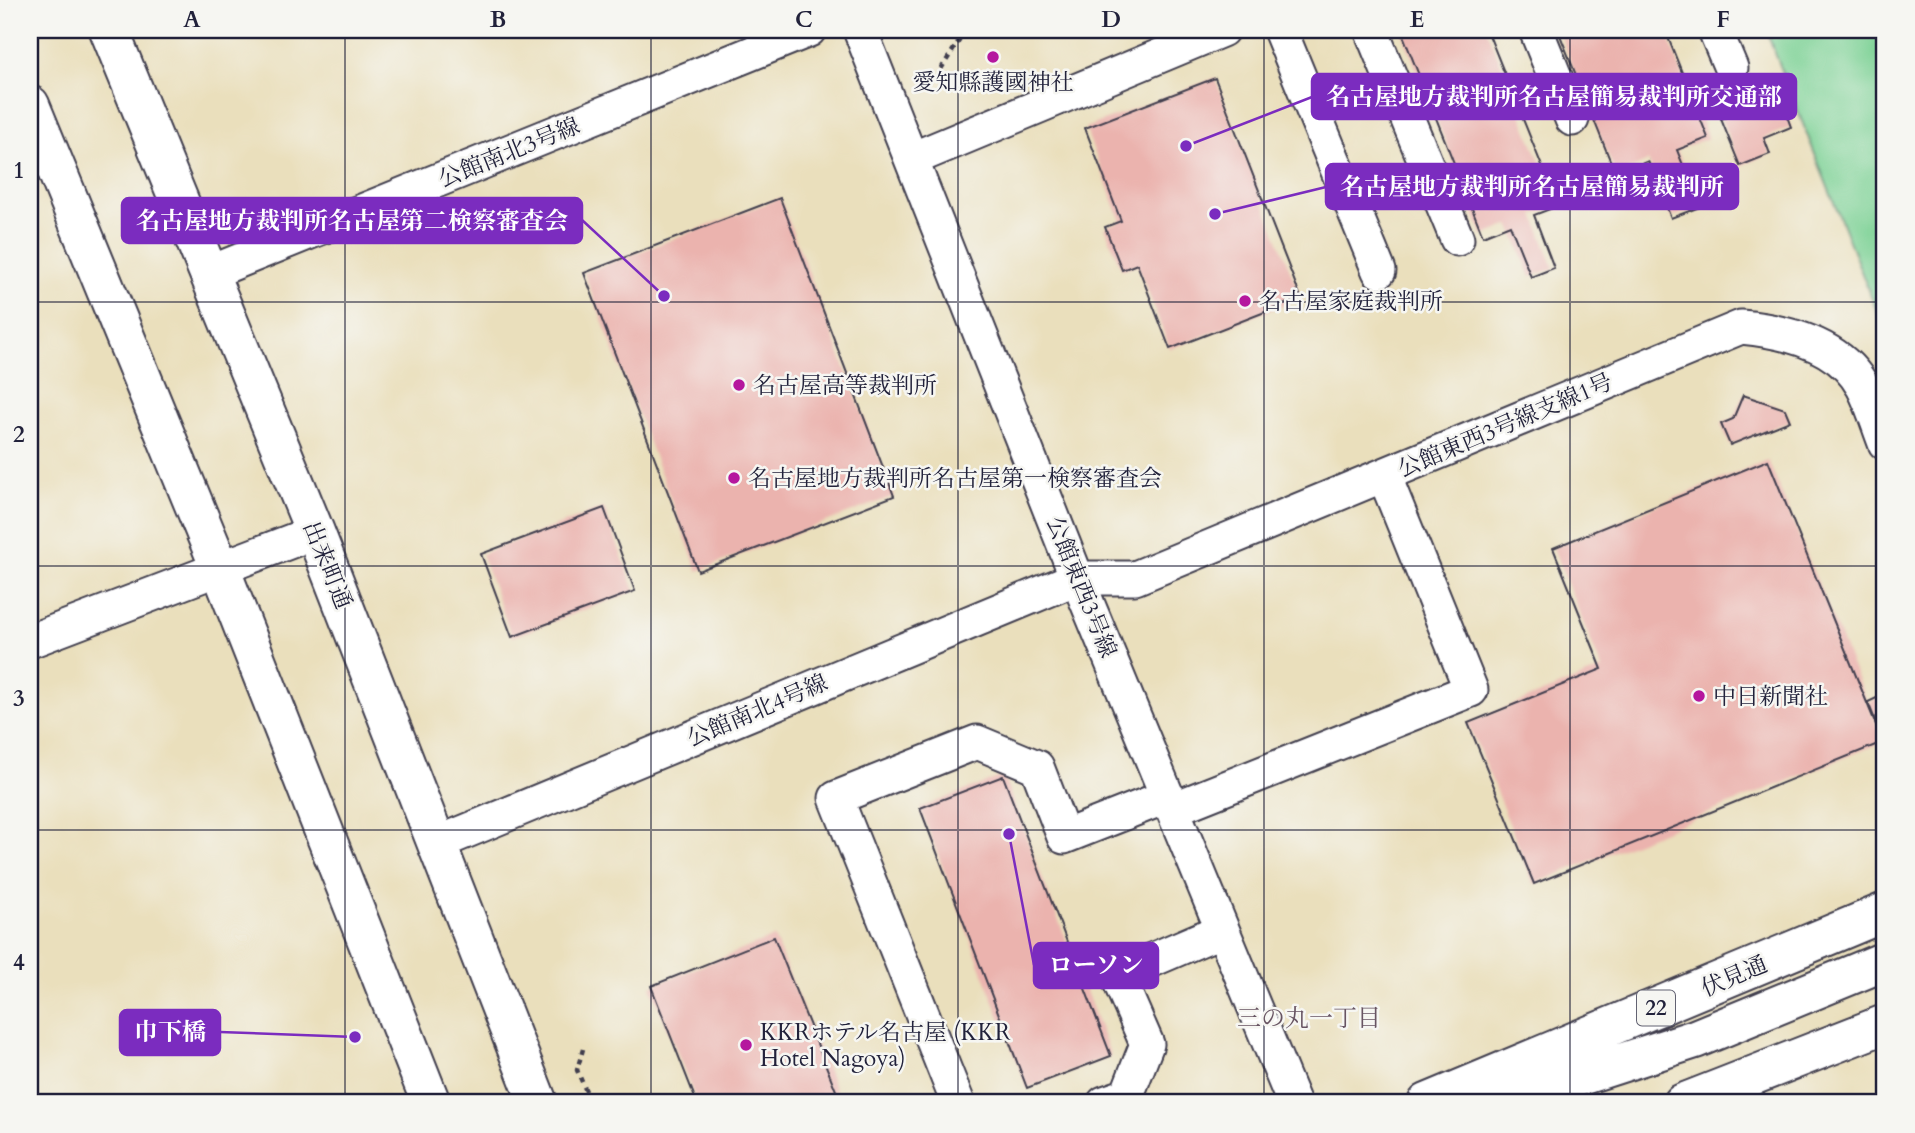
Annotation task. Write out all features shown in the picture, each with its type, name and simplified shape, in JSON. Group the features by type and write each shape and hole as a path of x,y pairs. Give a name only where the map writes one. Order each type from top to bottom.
{"main road":[{"name":"出来町通","path":"109,30 315,533 538,1103"},
{"path":"30,105 220,568 431,1103"},
{"name":"伏見通","path":"1427,1103 1885,912"},
{"path":"1497,1103 1695,1039 1885,961"},
{"path":"1684,1103 1885,1024"}],"street":[{"name":"公館南北3号線","path":"209,274 809,30"},
{"name":"公館東西3号線","path":"860,30 1077,578 1294,1103"},
{"path":"912,159 1222,30"},
{"path":"1280,30 1378,271"},
{"path":"1371,30 1457,239"},
{"path":"1536,30 1572,119"},
{"path":"1715,30 1731,68"},
{"name":"公館東西3号線支線1号","path":"1077,578 1135,578 1741,327 1776,330 1836,356 1863,385 1885,443"},
{"path":"958,1103 836,798 977,742 1037,768 1064,837 1170,802 1471,690 1384,475"},
{"path":"30,640 315,533"},
{"name":"公館南北4号線","path":"438,843 1077,578"},
{"path":"1104,1103 1127,1095 1147,1044 1117,975 1222,930"}],"path":[{"path":"942,69 967,30"},
{"path":"583,1049 577,1070 591,1103"}],"green space":[{"path":"1766,30 1885,30 1885,332"}],"building":[{"path":"1401,30 1487,30 1558,206 1534,215 1554,268 1531,277 1510,225 1483,236"},
{"path":"1558,30 1665,30 1708,138 1677,150 1700,207 1671,218 1648,161 1616,175"},
{"path":"1215,78 1301,298 1170,349 1137,264 1122,270 1105,227 1121,221 1085,128"},
{"path":"1779,95 1791,127 1764,138 1770,154 1740,166 1721,119"},
{"name":"名古屋高等裁判所","path":"780,198 894,496 698,571 584,273"},
{"path":"1743,395 1785,409 1790,421 1730,445 1721,424 1733,419"},
{"name":"中日新聞社","path":"1768,460 1883,742 1534,884 1468,723 1602,669 1553,548"},
{"path":"604,508 635,591 512,637 481,554"},
{"path":"1885,694 1885,745 1868,702"},
{"path":"1003,776 1111,1056 1027,1088 920,808"},
{"name":"KKRホテル名古屋 (KKR Hotel Nagoya)","path":"774,937 841,1103 697,1103 651,986"}],"place":[{"name":"愛知縣護國神社","path":"993,57"},
{"name":"名古屋地方裁判所名古屋簡易裁判所交通部","path":"1186,146"},
{"name":"名古屋地方裁判所名古屋簡易裁判所","path":"1215,214"},
{"name":"名古屋地方裁判所名古屋第二検察審査会","path":"664,296"},
{"name":"名古屋家庭裁判所","path":"1245,301"},
{"name":"名古屋高等裁判所","path":"739,385"},
{"name":"名古屋地方裁判所名古屋第一検察審査会","path":"734,478"},
{"name":"中日新聞社","path":"1699,696"},
{"name":"ローソン","path":"1009,834"},
{"name":"巾下橋","path":"355,1037"},
{"name":"KKRホテル名古屋 (KKR Hotel Nagoya)","path":"746,1045"}],"district":[{"name":"三の丸一丁目","path":"1309,1018"}]}
